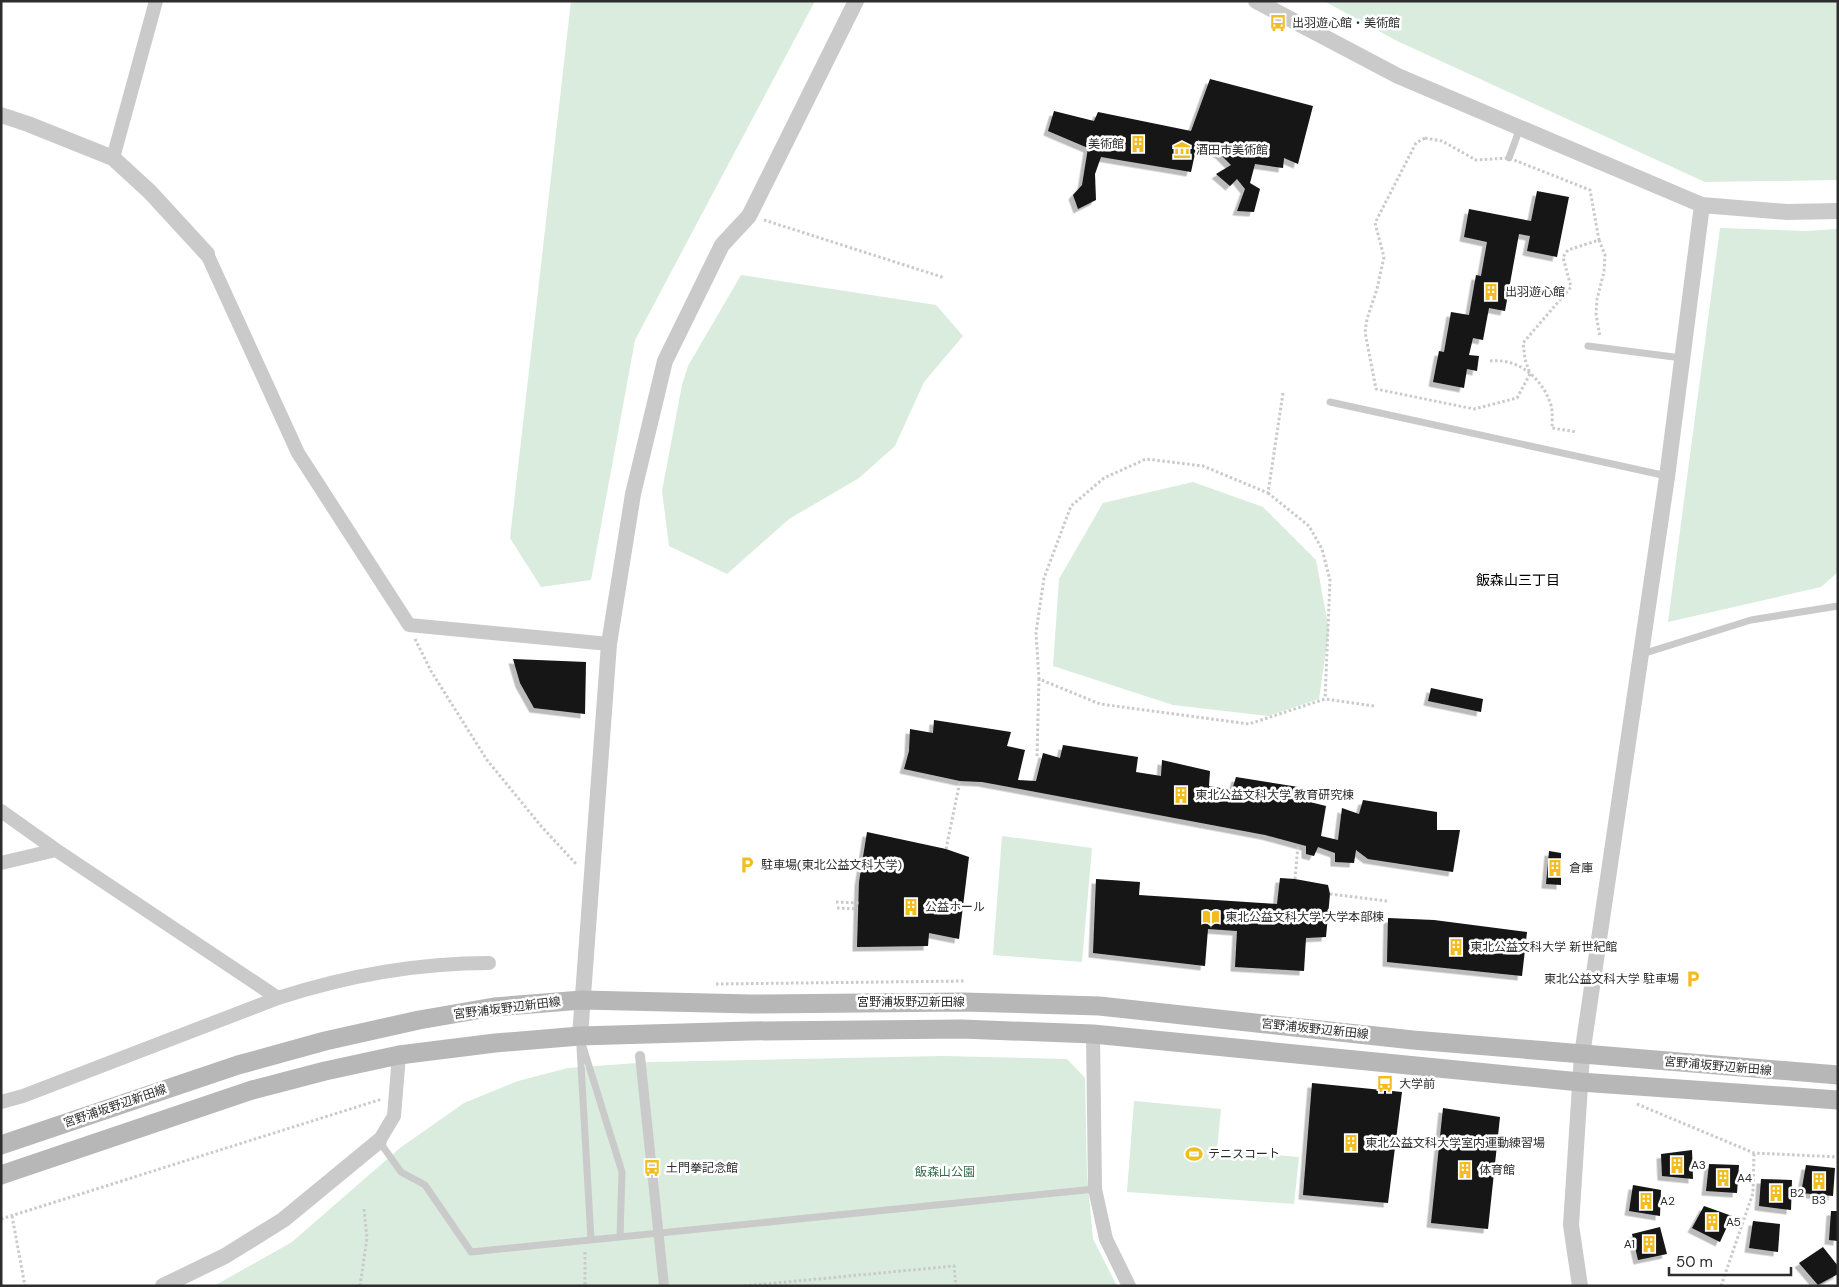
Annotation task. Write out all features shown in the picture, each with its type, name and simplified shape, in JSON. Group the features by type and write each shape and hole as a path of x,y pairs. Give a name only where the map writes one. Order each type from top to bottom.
{"main road":[{"name":"宮野浦坂野辺新田線","path":"1,1145 238,1065 325,1041 419,1020 494,1007 582,1000 751,1004 963,1002 1099,1006 1413,1040 1838,1075"},
{"name":"宮野浦坂野辺新田線","path":"1,1175 252,1090 325,1071 399,1055 494,1043 580,1036 750,1031 962,1029 1094,1034 1580,1082 1838,1100"}],"street":[{"path":"113,158 156,1"},
{"path":"580,1036 609,644 633,494 665,361 722,246 749,216 856,1"},
{"path":"1256,1 1398,76 1702,206 1787,212 1838,211"},
{"path":"1,116 28,124 113,158 150,192 207,254 298,453 409,625 609,644"},
{"path":"1580,1286 1571,1225 1582,1055 1642,654 1702,206"},
{"path":"1,811 56,850 278,998"},
{"path":"1,863 56,850"},
{"path":"1,1102 23,1096 278,998 328,983 389,970 454,963 489,962"},
{"path":"1094,1034 1095,1189 1106,1239 1129,1286"},
{"path":"163,1286 225,1256 283,1220 379,1141 394,1116 399,1055"},
{"path":"640,1056 664,1286"}],"lane":[{"path":"1509,158 1520,128"},
{"path":"1588,346 1682,358"},
{"path":"1330,402 1667,476"},
{"path":"1642,654 1751,620 1838,606"},
{"path":"580,1036 622,1172 620,1237"},
{"path":"580,1036 591,1240"},
{"path":"379,1141 402,1172 425,1185 470,1252 1095,1189"}],"path":[{"path":"1599,240 1568,250 1562,256 1571,287 1523,343 1525,359 1530,374 1517,398 1474,409 1376,389 1366,332 1367,319 1377,289 1384,257 1375,223 1416,143 1425,138 1442,141 1476,160 1509,158 1590,190 1599,240 1605,255 1604,272 1597,299 1596,314 1603,348"},
{"path":"749,216 945,278"},
{"path":"1490,361 1502,359 1519,365 1540,382 1551,406 1552,428 1577,432"},
{"path":"1268,493 1283,393"},
{"path":"1036,756 1039,679 1036,633 1044,578 1072,506 1104,478 1146,459 1203,466 1268,493 1309,526 1322,549 1330,580 1325,700"},
{"path":"409,625 431,672 487,760 572,860 591,876"},
{"path":"1039,679 1100,704 1249,724 1325,700 1374,706"},
{"path":"946,849 960,781"},
{"path":"1295,879 1298,844"},
{"path":"1330,894 1387,901"},
{"path":"836,902 859,903"},
{"path":"837,908 858,909"},
{"path":"708,984 966,981"},
{"path":"1637,1086 1637,1104 1754,1153 1837,1158"},
{"path":"1,1220 395,1095"},
{"path":"1721,1286 1753,1193 1754,1153"},
{"path":"360,1286 367,1238 364,1209"},
{"path":"12,1216 25,1286"},
{"path":"585,1286 584,1254 591,1240"},
{"path":"744,1286 954,1266 956,1286"}],"green space":[{"path":"571,1 815,1 635,340 591,580 541,587 510,538"},
{"path":"1324,1 1838,1 1838,180 1705,182 1397,41"},
{"path":"1720,228 1806,231 1838,229 1838,572 1821,587 1668,622"},
{"path":"741,275 936,305 963,336 924,382 895,446 859,478 789,519 727,574 669,546 662,491 682,385 688,366"},
{"path":"1193,482 1263,507 1316,560 1329,630 1319,699 1268,716 1173,705 1053,666 1059,579 1103,503"},
{"path":"1002,836 1092,848 1082,962 993,955"},
{"name":"飯森山公園","path":"942,1056 1067,1059 1085,1078 1087,1175 1093,1239 1117,1286 214,1286 292,1242 400,1148 464,1103 518,1081 568,1068 651,1062"},
{"name":"テニスコート","path":"1134,1101 1221,1109 1217,1150 1299,1157 1294,1204 1127,1192"}],"building":[{"name":"美術館","path":"1210,79 1313,106 1298,164 1284,158 1283,168 1255,164 1250,183 1260,189 1254,212 1237,211 1245,189 1237,179 1230,186 1216,174 1231,165 1220,154 1198,140 1191,172 1101,157 1095,174 1096,200 1078,209 1073,195 1082,185 1088,148 1048,131 1054,111 1094,121 1098,112 1191,131"},
{"name":"出羽遊心館","path":"1537,191 1569,197 1557,257 1527,251 1530,236 1519,234 1505,311 1489,308 1483,340 1473,338 1469,355 1479,356 1477,371 1467,369 1464,388 1433,382 1439,351 1444,352 1451,312 1469,315 1476,275 1481,276 1487,242 1464,237 1469,209 1531,221"},
{"path":"513,659 586,662 585,714 534,708 520,683"},
{"path":"1431,688 1483,699 1481,712 1428,701"},
{"name":"東北公益文科大学 教育研究棟","path":"934,720 1011,732 1007,746 1025,750 1018,780 1036,781 1043,753 1060,758 1063,745 1138,757 1136,772 1161,776 1162,760 1210,771 1209,786 1232,790 1236,777 1311,789 1310,802 1326,806 1321,836 1338,840 1342,808 1359,814 1363,800 1437,812 1437,830 1460,830 1453,872 1368,859 1356,850 1354,863 1335,862 1335,853 1318,847 1314,856 1306,854 1306,846 1265,835 982,782 960,781 904,769 909,751 910,729 933,733"},
{"name":"公益ホール","path":"867,832 946,849 969,857 959,939 929,933 928,946 857,947 859,882"},
{"name":"倉庫","path":"1549,851 1561,853 1561,885 1546,884"},
{"name":"東北公益文科大学 大学本部棟","path":"1280,878 1328,885 1330,894 1326,937 1306,938 1304,971 1235,967 1237,931 1208,929 1205,966 1093,953 1096,879 1140,882 1139,895 1277,904"},
{"name":"東北公益文科大学 新世紀館","path":"1388,918 1434,920 1527,932 1522,976 1387,962"},
{"name":"東北公益文科大学室内運動練習場","path":"1312,1083 1402,1092 1388,1203 1303,1195"},
{"name":"体育館","path":"1443,1108 1500,1117 1488,1229 1431,1223"},
{"name":"A3","path":"1692,1150 1693,1179 1662,1176 1661,1154"},
{"name":"A4","path":"1709,1164 1739,1165 1737,1193 1706,1191"},
{"name":"B3","path":"1806,1165 1835,1168 1833,1196 1801,1193"},
{"name":"B2","path":"1761,1179 1792,1180 1791,1210 1759,1206"},
{"name":"A2","path":"1633,1185 1661,1190 1660,1216 1629,1211"},
{"name":"A5","path":"1704,1206 1732,1216 1720,1242 1692,1228"},
{"path":"1831,1211 1838,1211 1838,1241 1829,1240"},
{"path":"1753,1221 1780,1224 1778,1252 1749,1248"},
{"name":"A1","path":"1660,1227 1667,1254 1638,1260 1632,1234"},
{"path":"1823,1247 1838,1266 1838,1274 1818,1285 1799,1263"}],"place":[{"name":"出羽遊心館・美術館","path":"1278,23"},
{"name":"美術館","path":"1138,144"},
{"name":"酒田市美術館","path":"1182,150"},
{"name":"出羽遊心館","path":"1491,292"},
{"name":"東北公益文科大学 教育研究棟","path":"1181,795"},
{"name":"駐車場(東北公益文科大学)","path":"747,865"},
{"name":"倉庫","path":"1555,868"},
{"name":"公益ホール","path":"911,907"},
{"name":"東北公益文科大学 大学本部棟","path":"1211,917"},
{"name":"東北公益文科大学 新世紀館","path":"1456,947"},
{"name":"東北公益文科大学 駐車場","path":"1693,979"},
{"name":"大学前","path":"1385,1084"},
{"name":"東北公益文科大学室内運動練習場","path":"1351,1143"},
{"name":"テニスコート","path":"1194,1154"},
{"name":"A3","path":"1677,1165"},
{"name":"土門拳記念館","path":"652,1168"},
{"name":"体育館","path":"1465,1170"},
{"name":"A4","path":"1723,1178"},
{"name":"B3","path":"1819,1181"},
{"name":"B2","path":"1776,1193"},
{"name":"A2","path":"1646,1201"},
{"name":"A5","path":"1712,1222"},
{"name":"A1","path":"1649,1244"}],"district":[{"name":"飯森山三丁目","path":"1518,580"}]}
